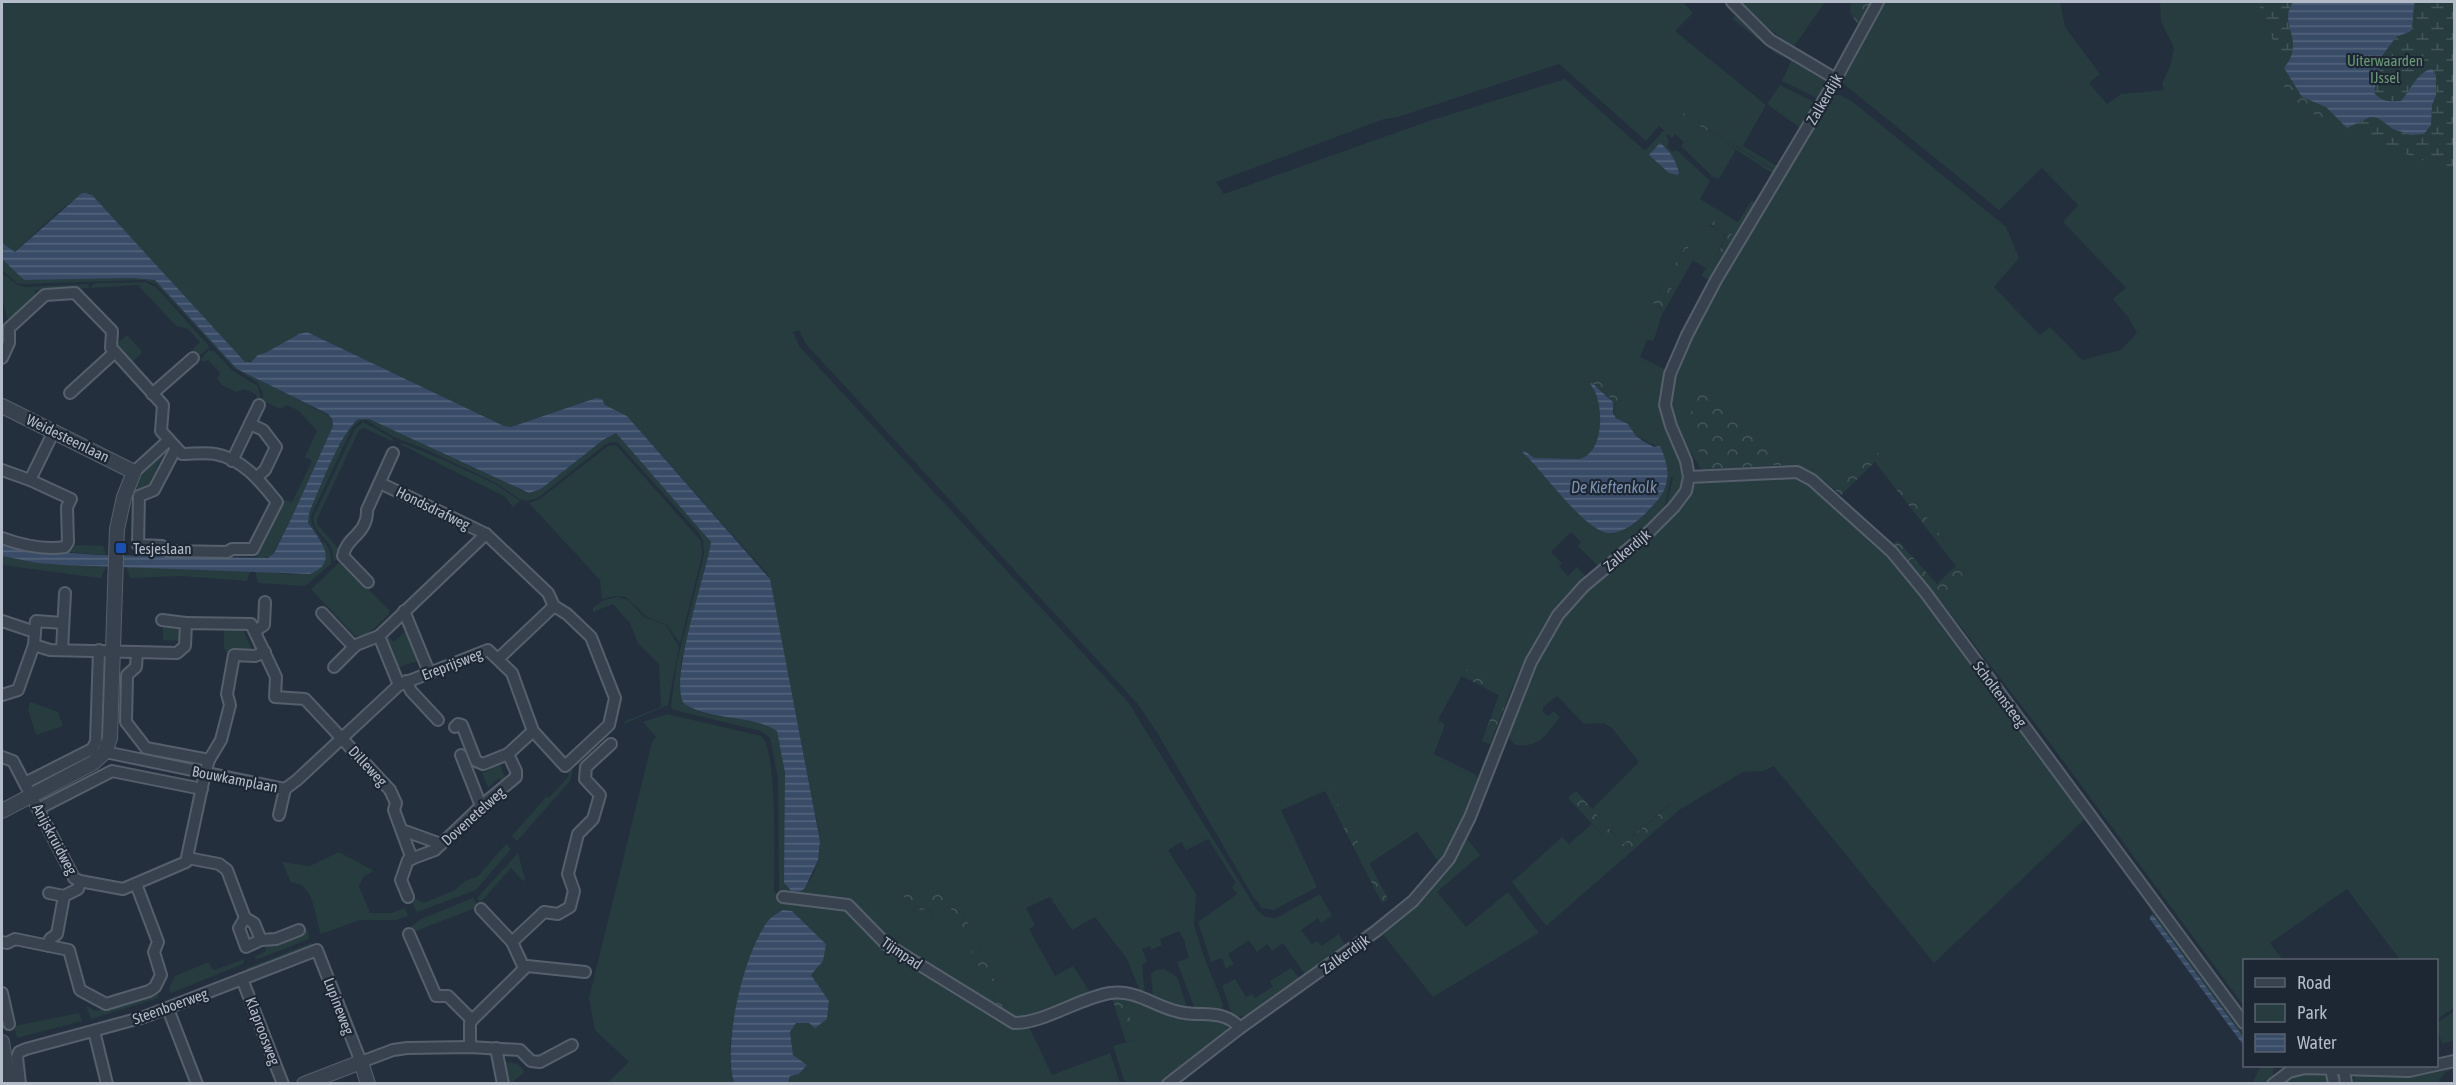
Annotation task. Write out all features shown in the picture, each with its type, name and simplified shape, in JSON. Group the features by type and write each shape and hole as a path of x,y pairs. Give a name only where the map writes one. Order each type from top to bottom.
{"street":[{"path":"1732,2 1770,40 1836,79"},
{"name":"Zalkerdijk","path":"1168,1083 1240,1028 1376,931 1413,901 1437,875 1465,830 1521,686 1550,628 1572,598 1642,538 1674,507 1686,491 1689,477 1686,461 1667,412 1666,396 1670,374 1687,335 1716,280 1836,79 1878,2"},
{"path":"2,358 9,343 9,328 45,295 75,294 112,331 111,348 163,405 161,431 172,444 182,454 216,454 253,472 278,501 254,549 232,549 227,552 167,551 162,546 138,545 139,496 154,490 172,444"},
{"path":"70,393 115,352"},
{"path":"152,394 193,358"},
{"path":"232,461 259,405"},
{"name":"Weidesteenlaan","path":"2,406 134,471"},
{"path":"250,424 263,430 276,447 265,470 257,477"},
{"path":"30,480 54,431"},
{"path":"2,811 28,790 93,763 100,747 110,738 106,650 119,514 134,471 172,444"},
{"name":"Hondsdrafweg","path":"368,582 343,556 344,549 362,530 368,519 367,510 393,453"},
{"path":"2,470 71,499 67,507 68,542 65,547 23,544 2,538"},
{"name":"Scholtensteeg","path":"1689,477 1797,472 1812,480 1892,552 1932,602 2243,1022"},
{"name":"Hondsdrafweg","path":"380,483 486,534 548,593 554,606 567,614 591,638 615,698 609,725 565,766 533,731"},
{"path":"334,666 354,647 378,636 486,534"},
{"path":"62,650 65,593"},
{"path":"162,620 253,627 264,625 265,602"},
{"name":"Ereprijsweg","path":"402,683 488,650 498,659 554,606"},
{"path":"404,611 429,672"},
{"path":"322,613 354,647"},
{"path":"2,621 35,632"},
{"path":"2,695 18,690 34,645 36,621 63,622"},
{"path":"34,645 50,650 180,652 185,646 186,623"},
{"path":"253,627 265,652 255,656 234,655 227,694 230,705 221,740 209,760 205,773 188,858 219,864 227,870 245,918 254,923 261,940"},
{"path":"378,636 402,683 438,720"},
{"name":"Bouwkamplaan","path":"137,652 136,667 127,675 126,722 146,748 209,760"},
{"name":"Dilleweg","path":"265,652 276,676 275,697 305,699 390,790 396,803 394,810 412,859"},
{"path":"498,659 512,673 533,731"},
{"name":"Bouwkamplaan","path":"100,747 205,773 285,789 402,683"},
{"name":"Dovenetelweg","path":"454,727 458,724 462,725 476,761 483,764 508,754 533,731"},
{"path":"512,942 544,912 558,914 570,907 574,891 568,874 578,834 593,819 600,795 585,779 586,767 611,744"},
{"name":"Dovenetelweg","path":"412,859 435,850 481,806 516,777 516,771 508,754"},
{"path":"461,755 481,806"},
{"name":"Anijskruidweg","path":"2,757 13,761 74,878 120,889 181,865 188,858"},
{"name":"Bouwkamplaan","path":"38,809 106,772 112,771 202,789"},
{"path":"279,815 285,789"},
{"path":"402,830 441,844"},
{"path":"408,897 401,880 408,860 412,859"},
{"name":"Anijskruidweg","path":"49,893 64,896 78,889 80,881"},
{"path":"2,942 7,943 15,939 69,950 80,990 106,1004 155,987 162,975 154,952 158,942 136,884"},
{"name":"Anijskruidweg","path":"49,946 50,939 57,934 64,896"},
{"name":"Tijmpad","path":"783,897 848,905 886,944 1014,1023 1020,1023 1109,993 1124,993 1141,996 1175,1012 1226,1016 1240,1028"},
{"path":"481,909 512,942 524,968"},
{"path":"245,918 239,928 246,947 261,940 276,939 299,930"},
{"path":"409,934 436,996 448,996 472,1020"},
{"name":"Steenboerweg","path":"20,1083 17,1057 20,1052 168,1009 317,950"},
{"name":"Lupineweg","path":"317,950 361,1062"},
{"path":"470,1047 472,1020 527,966 585,972"},
{"name":"Klaproosweg","path":"242,979 283,1083"},
{"path":"2,993 9,1024"},
{"path":"168,1009 197,1083"},
{"path":"94,1032 107,1083"},
{"path":"2,1044 9,1083"},
{"path":"304,1083 400,1048 470,1047 520,1050 531,1061 540,1062 572,1045"},
{"path":"496,1048 504,1083"},
{"path":"2438,1065 2454,1061"},
{"path":"361,1062 368,1083"},
{"path":"2273,1083 2281,1070 2331,1068 2414,1071 2430,1067"},
{"path":"2331,1068 2334,1083"},
{"path":"2344,1069 2346,1083"}],"green space":[{"path":"2,2 1683,2 1693,13 1675,31 1766,105 1743,146 1779,167 1774,175 1773,169 1685,114 1736,150 1719,179 1713,177 1681,146 1684,142 1675,134 1672,138 1668,134 1666,136 1669,140 1667,147 1673,152 1675,150 1679,152 1710,181 1700,199 1738,222 1752,200 1756,205 1737,238 1704,214 1653,303 1664,311 1653,341 1647,340 1640,357 1668,371 1662,396 1685,471 1682,490 1665,509 1673,478 1671,477 1663,514 1600,568 1578,546 1581,542 1571,532 1551,552 1562,563 1559,566 1568,576 1577,567 1588,579 1574,593 1571,590 1552,613 1537,637 1511,690 1465,670 1438,720 1445,725 1434,754 1478,776 1457,833 1440,864 1417,832 1369,864 1330,789 1281,810 1317,887 1274,910 1262,908 1252,895 1158,734 1137,703 806,344 799,330 793,332 799,346 1128,702 1257,910 1265,917 1276,918 1320,894 1332,916 1321,923 1318,918 1301,930 1312,944 1317,941 1322,946 1339,934 1346,947 1307,977 1283,943 1272,951 1267,944 1257,952 1249,940 1228,954 1234,964 1226,969 1222,958 1211,962 1198,922 1237,894 1232,887 1236,883 1208,839 1186,850 1181,842 1168,850 1196,894 1194,925 1223,1004 1222,1010 1218,1012 1198,1011 1194,1007 1177,962 1189,958 1179,931 1160,939 1162,945 1151,950 1150,946 1142,949 1147,962 1142,965 1145,995 1141,993 1127,959 1095,917 1072,930 1050,897 1026,908 1035,925 1029,929 1055,976 1073,966 1091,994 1015,1019 1012,1018 951,886 903,893 906,905 911,911 928,909 932,915 942,914 943,909 950,907 1000,1011 889,941 846,897 801,897 779,891 778,778 770,738 761,731 674,710 671,707 677,662 704,555 703,541 698,532 618,443 606,444 538,498 527,501 519,499 496,483 425,449 394,437 366,420 360,421 352,428 311,516 315,529 329,549 331,564 305,586 258,583 255,571 301,574 317,569 323,564 323,542 308,523 307,517 337,450 358,419 369,419 528,493 541,489 603,440 616,433 711,542 681,664 683,702 705,713 755,722 778,731 785,773 785,885 790,891 801,891 810,880 816,867 820,838 768,575 627,416 605,405 602,399 596,398 511,427 504,426 307,332 245,362 89,193 63,208 15,252 2,243","holes":["1559,64 1646,141 1659,126 1664,130 1644,150 1565,79 1429,121 1224,194 1216,182 1384,119 1398,117","1590,381 1620,399 1613,406 1615,417 1628,424 1636,436 1657,447 1668,480 1664,490 1649,510 1640,519 1619,531 1608,532 1597,529 1559,493 1523,453 1525,451 1534,458 1579,459 1587,456 1593,450 1599,433 1600,414 1597,395"]},
{"path":"1741,2 1825,2 1793,48 1755,17"},
{"path":"1851,2 1872,2 1859,26 1850,13"},
{"name":"Uiterwaarden IJssel","path":"1880,2 2060,2 2065,27 2100,74 2089,83 2107,104 2121,94 2164,90 2162,84 2171,64 2174,48 2161,21 2160,2 2454,2 2454,1008 2438,1018 2438,959 2399,959 2347,889 2270,943 2282,959 2243,959 2243,1005 2044,735 1940,600 1967,570 1874,449 1835,490 1810,472 1781,465 1780,455 1693,441 1709,469 1701,469 1675,428 1668,399 1673,374 1701,316 1832,95 1840,95 1853,102 2006,227 2019,258 1994,287 2040,335 2050,327 2082,360 2121,350 2137,333 2128,317 2113,299 2126,288 2063,222 2078,205 2042,168 1999,210 1839,80"},
{"path":"2258,2 2293,2 2290,7 2293,54 2284,68"},
{"name":"Uiterwaarden IJssel","path":"2415,2 2454,2 2454,172 2374,142 2347,128 2370,118 2380,119 2393,129 2431,125 2436,75 2419,76 2401,101 2386,101 2374,93 2382,56 2396,37 2404,36 2414,22 2412,11"},
{"path":"1738,14 1828,80 1819,99 1782,81 1791,61 1775,53 1735,21 1732,18"},
{"path":"2279,56 2302,97 2326,107 2347,128 2312,113 2293,98 2285,89 2275,66"},
{"path":"1780,85 1816,103 1803,130 1767,104"},
{"path":"1684,113 1773,170 1772,173 1683,115"},
{"path":"1704,214 1737,238 1711,281 1702,276 1722,246 1725,235 1712,225 1701,225 1667,284 1675,292 1664,311 1653,303"},
{"path":"1706,224 1722,231 1725,239 1712,263 1705,268 1693,260 1675,292 1667,284 1701,225"},
{"path":"2,259 24,280 132,278 155,280 237,369 330,416 333,426 292,517 271,557 256,559 259,546 262,547 283,502 285,500 292,502 312,461 305,457 317,431 299,411 287,405 280,409 263,401 263,393 258,383 233,367 156,284 144,280 23,284 17,283 2,270"},
{"path":"3,274 18,285 25,287 88,284 89,288 35,290 35,297 11,318 7,318 2,296"},
{"path":"145,282 156,287 209,348 198,357 192,350 200,342 188,329 176,326 138,285 91,288 96,283"},
{"path":"127,335 141,350 141,354 131,363 117,347 117,344"},
{"path":"209,350 214,351 233,371 258,386 261,400 256,397 257,395 245,389 236,392 222,385 217,379 220,373 208,360 203,362 200,359"},
{"path":"1598,371 1615,381 1620,389 1620,399 1613,406 1610,398 1590,381"},
{"path":"1697,386 1780,455 1781,465 1709,469 1693,441 1690,396"},
{"path":"363,422 392,438 394,442 364,428 359,430 317,519 317,524 337,547 341,547 333,562 331,548 317,530 313,518 355,429"},
{"path":"400,444 495,484 520,501 513,507 504,496"},
{"path":"616,445 701,541 702,556 680,643 667,625 647,617 626,597 614,596 602,599 600,580 529,503 540,499 608,446"},
{"path":"168,446 170,448 164,453 147,488 136,492 131,491 140,473"},
{"path":"1874,448 1967,570 1940,600 1891,544 1898,541 1937,584 1956,566 1875,462 1841,495 1835,490"},
{"path":"1794,475 1808,481 1885,552 1942,620 1939,623 2085,819 1934,963 1774,766 1764,771 1743,772 1679,810 1671,803 1623,844 1592,809 1639,762 1612,728 1603,723 1584,724 1557,696 1543,707 1543,712 1548,716 1553,711 1560,717 1542,739 1531,744 1515,745 1506,734 1529,676 1557,621 1576,597 1690,493 1694,486 1701,481"},
{"path":"73,545 103,546 106,555 67,552"},
{"path":"2,556 37,563 106,567 101,578 91,577 3,565"},
{"path":"341,561 389,610 389,614 364,635 355,636 311,589"},
{"path":"126,566 250,571 247,581 181,576 130,578"},
{"path":"617,597 628,600 644,617 666,625 679,647 668,705 624,724 625,721 661,707 659,664 638,643 630,623 613,604 593,612 593,608 604,600"},
{"path":"163,623 181,624 181,641 163,640"},
{"path":"405,624 420,660 399,667 387,638 389,637 394,642 406,631 402,627"},
{"path":"224,628 242,628 254,654 227,652 224,648"},
{"path":"1465,669 1511,690 1490,744 1482,741 1499,695 1462,676"},
{"path":"30,702 58,712 63,726 36,735 28,709"},
{"path":"667,714 761,736 766,745 773,784 774,891 778,897 844,907 853,912 879,945 1007,1024 1028,1025 1052,1075 1110,1053 1120,1083 788,1083 799,1061 793,1055 790,1032 796,1023 827,1019 829,1001 811,975 819,966 826,944 792,911 783,910 752,972 735,1016 730,1061 734,1083 607,1083 629,1062 595,1030 589,998 652,742 656,737 643,722"},
{"path":"499,762 505,777 501,781 499,778 488,788 482,773"},
{"path":"570,767 573,769 570,781 517,841 512,836 546,797 550,797 568,777"},
{"path":"1330,789 1388,899 1382,903 1325,791"},
{"path":"1576,791 1623,844 1672,803 1679,810 1624,858 1568,798"},
{"path":"1592,824 1624,858 1546,926 1512,882 1562,837 1569,844"},
{"path":"1463,840 1468,840 1480,855 1437,892 1466,927 1508,892 1539,933 1433,997 1381,932 1428,891 1447,867"},
{"path":"506,844 511,849 476,890 417,912 411,901 412,897 424,903 455,890 465,881 478,876"},
{"path":"339,852 374,871 364,876 359,886 370,913 391,913 405,908 408,916 396,920 360,920 321,934 308,893 302,886 291,882 282,862 310,866"},
{"path":"518,853 525,880 523,881 511,868 480,903 477,898"},
{"path":"951,886 1012,1018 1000,1011 950,907 943,909 940,919 933,922 928,909 911,911 906,906 903,893"},
{"path":"473,898 479,907 476,911 473,909 411,933 409,928 421,919"},
{"path":"2154,907 2243,1027 2243,1037 2153,915 2150,909"},
{"path":"308,930 309,939 258,959 254,957 266,951 265,947"},
{"path":"311,943 314,946 249,972 247,968"},
{"path":"244,959 243,964 171,993 169,988 175,976 209,962 215,970"},
{"path":"1291,968 1302,981 1258,1012 1240,1016 1232,1014 1222,986 1235,979 1246,997 1252,994 1255,998 1273,987 1270,981"},
{"path":"1164,969 1177,977 1188,1010 1185,1011 1153,997 1151,974 1156,970"},
{"path":"159,991 158,998 91,1019 86,1006 96,1011"},
{"path":"1123,996 1222,1019 1227,1023 1227,1032 1162,1083 1125,1083 1113,1046 1135,1040"},
{"path":"1123,996 1136,1036 1135,1040 1126,1042 1112,998"},
{"path":"2454,1012 2454,1040 2442,1044 2438,1022"},
{"path":"79,1013 82,1021 17,1038 14,1026"},
{"path":"503,1061 518,1064 525,1072 511,1083 507,1083"},
{"path":"2454,1064 2454,1069 2446,1072 2439,1080 2440,1083 2351,1083 2357,1074"},
{"path":"2260,1067 2273,1067 2273,1076 2267,1083 2252,1083"},
{"path":"2305,1072 2325,1072 2331,1083 2279,1083 2288,1077"}],"water":[{"path":"2293,2 2415,2 2411,31 2396,37 2382,56 2374,93 2386,101 2401,101 2418,77 2432,69 2436,75 2436,95 2432,105 2431,125 2424,134 2411,135 2393,129 2378,118 2370,117 2347,128 2326,107 2302,97 2284,68 2293,49 2288,18"},
{"path":"1660,143 1674,160 1678,175 1669,173 1649,155"},
{"path":"82,193 92,195 245,362 251,362 258,355 307,332 504,426 511,427 596,398 602,399 605,405 627,416 770,579 820,841 818,860 805,888 792,892 784,883 785,773 777,731 757,722 697,710 686,705 681,695 684,654 711,542 616,433 603,440 541,489 529,493 369,419 358,419 337,450 309,513 308,523 322,543 326,557 319,569 310,574 64,565 37,563 2,556 2,543 44,551 99,555 268,558 274,553 292,517 333,426 328,414 237,369 155,280 132,278 24,280 2,259 2,243 15,252"},
{"name":"De Kieftenkolk","path":"1591,382 1613,402 1613,413 1616,418 1628,424 1636,436 1643,441 1654,447 1660,446 1668,474 1662,494 1647,512 1629,527 1608,533 1599,530 1576,511 1522,452 1525,451 1534,458 1579,459 1588,455 1594,448 1600,426 1598,401"},
{"path":"783,910 792,911 826,944 823,961 811,975 829,1001 827,1019 815,1028 809,1023 796,1023 790,1032 793,1055 807,1065 799,1074 790,1076 788,1083 734,1083 731,1067 733,1024 744,976 759,935 770,919"},
{"path":"2153,915 2243,1037 2243,1045 2150,919"}],"place":[{"name":"Tesjeslaan","path":"121,548"}]}
